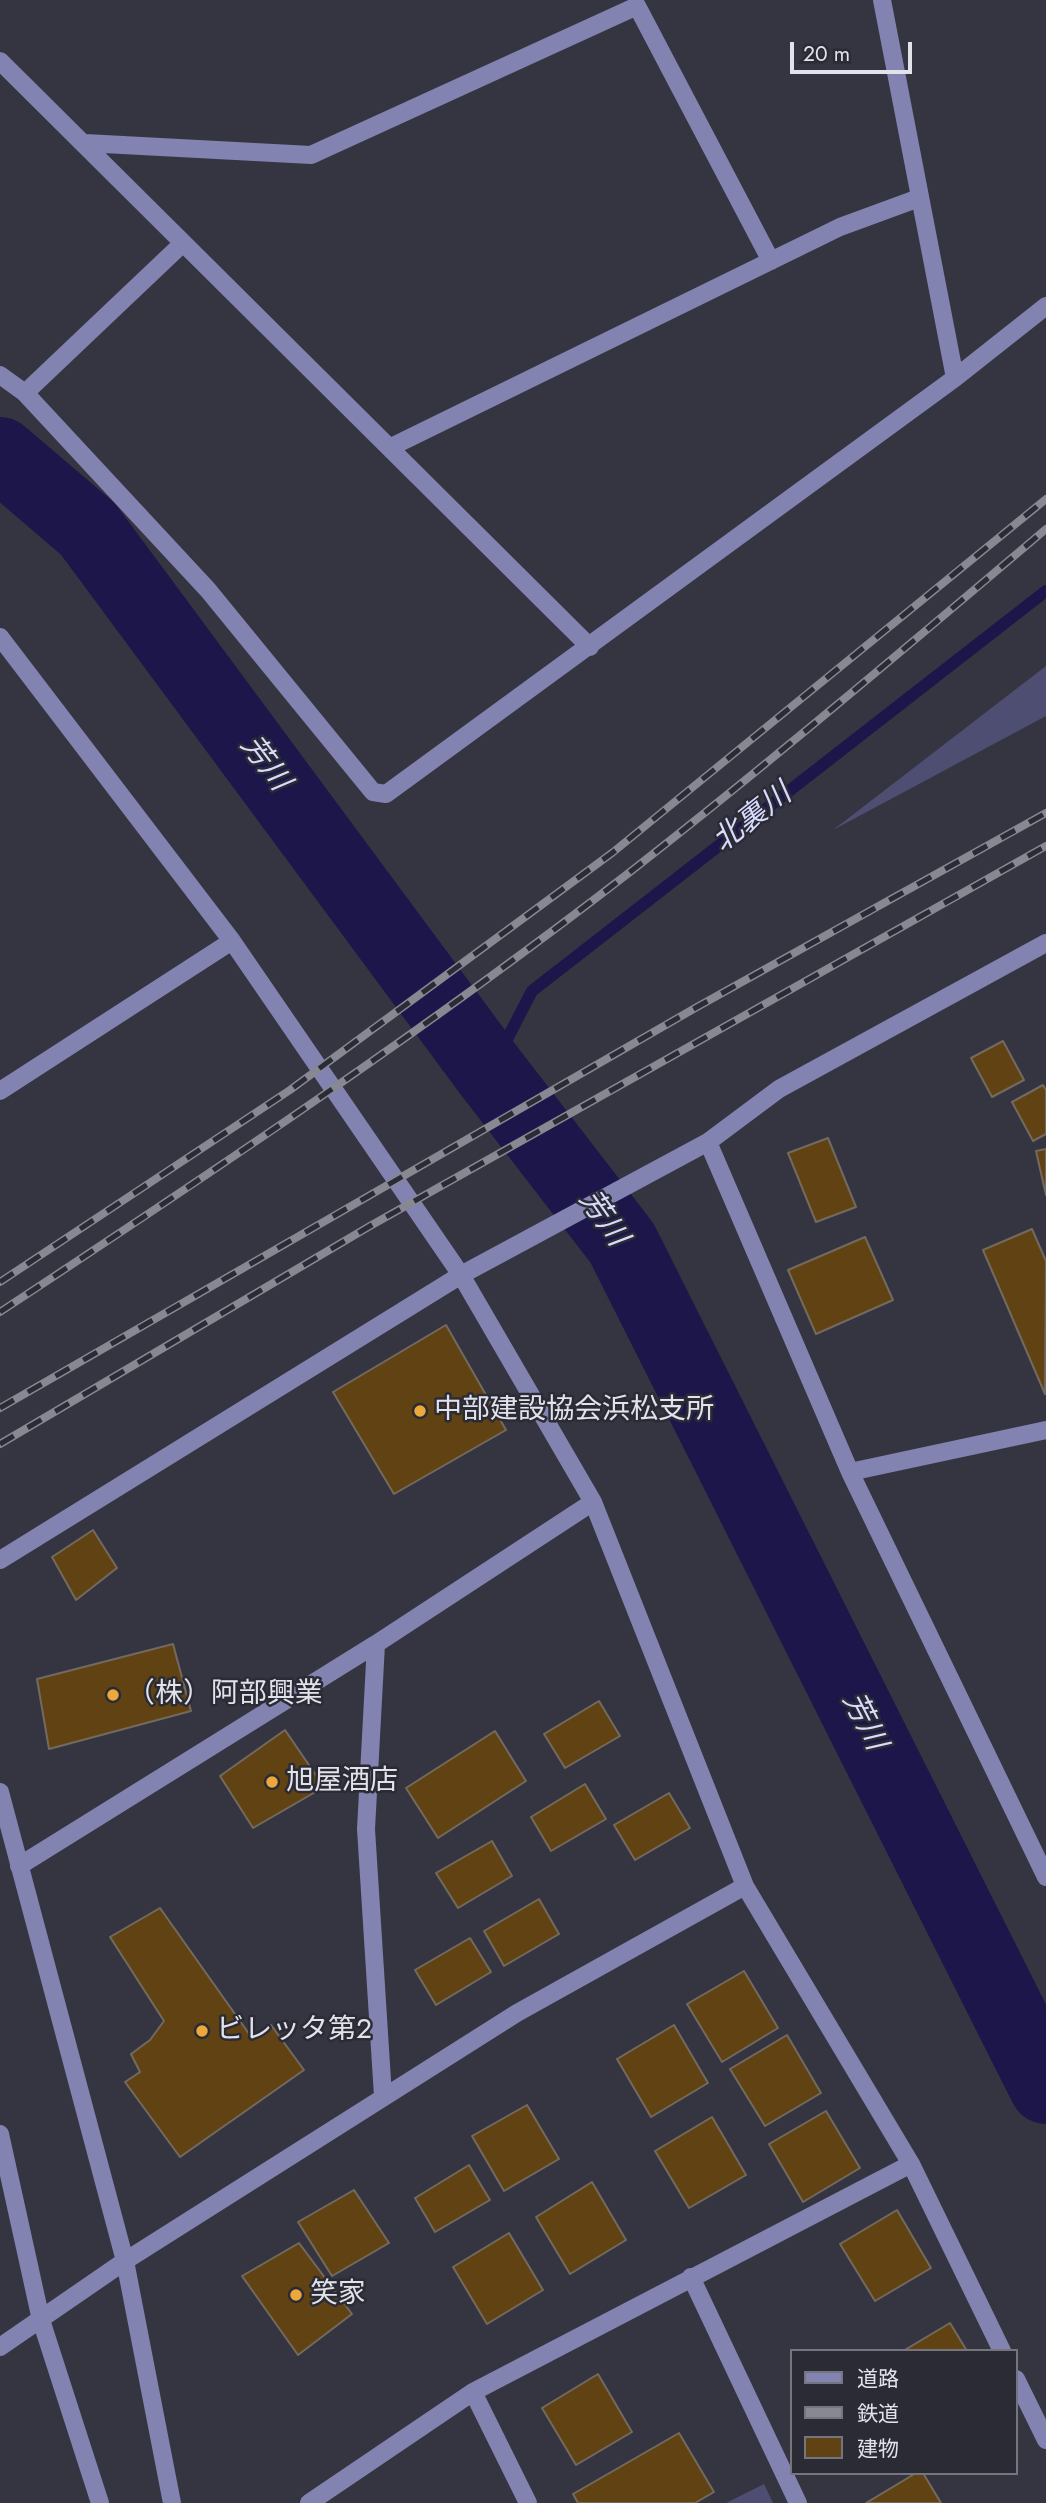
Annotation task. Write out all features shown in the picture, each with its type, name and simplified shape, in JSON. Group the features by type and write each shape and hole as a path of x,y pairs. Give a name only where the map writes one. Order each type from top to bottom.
{"street":[{"path":"883,0 955,378"},
{"path":"85,144 310,155 637,6 771,261"},
{"path":"0,61 181,244 391,447 590,647"},
{"path":"391,447 840,227 919,198"},
{"path":"25,393 181,244"},
{"path":"0,375 25,393 208,590 373,792 386,794 955,378 1046,306"},
{"path":"0,637 232,941 461,1275 593,1502 745,1886 912,2164 1001,2349"},
{"path":"0,1091 232,941"},
{"path":"0,1560 461,1275 700,1145 779,1088 1046,943"},
{"path":"700,1145 850,1472 1046,1877"},
{"path":"850,1472 1046,1430"},
{"path":"19,1866 376,1644 593,1502"},
{"path":"376,1644 366,1829 383,2096"},
{"path":"0,1792 125,2261 173,2503"},
{"path":"0,2347 125,2261 516,2013 745,1886"},
{"path":"0,2134 41,2320 100,2503"},
{"path":"309,2503 473,2392 912,2164"},
{"path":"691,2277 798,2503"},
{"path":"1018,2383 1046,2440"},
{"path":"473,2392 528,2503"}],"shaded area":[{"path":"1046,666 1046,716 833,830"},
{"path":"764,2484 773,2503 726,2503"}],"building":[{"path":"1003,1041 1024,1080 992,1097 971,1058"},
{"path":"1043,1085 1046,1090 1046,1134 1033,1141 1012,1102"},
{"path":"828,1138 856,1207 816,1222 788,1153"},
{"path":"1046,1149 1046,1195 1036,1151"},
{"path":"1032,1229 1046,1261 1045,1394 983,1250"},
{"path":"865,1237 893,1300 816,1334 788,1270"},
{"name":"中部建設協会浜松支所","path":"446,1325 506,1430 394,1494 333,1392"},
{"path":"93,1530 117,1568 76,1600 52,1557"},
{"name":"（株）阿部興業","path":"173,1644 191,1711 49,1749 37,1679"},
{"path":"599,1701 620,1736 565,1768 544,1734"},
{"name":"旭屋酒店","path":"285,1730 324,1787 253,1828 220,1776"},
{"path":"495,1731 526,1781 438,1838 406,1788"},
{"path":"585,1784 606,1819 551,1851 531,1817"},
{"path":"669,1793 690,1828 635,1860 614,1825"},
{"path":"492,1841 512,1876 458,1908 436,1873"},
{"path":"539,1899 559,1934 504,1966 484,1931"},
{"name":"ビレッタ第2","path":"160,1908 252,2038 271,2025 304,2070 180,2157 125,2082 140,2072 131,2054 150,2040 164,2021 110,1937"},
{"path":"470,1938 491,1972 436,2005 415,1970"},
{"path":"744,1971 778,2028 722,2062 687,2004"},
{"path":"674,2025 708,2083 651,2117 617,2059"},
{"path":"787,2035 821,2093 765,2126 730,2069"},
{"path":"527,2105 559,2159 504,2191 472,2136"},
{"path":"826,2111 860,2168 803,2202 769,2144"},
{"path":"712,2117 746,2175 689,2208 655,2151"},
{"path":"469,2165 490,2200 435,2232 415,2198"},
{"path":"592,2182 626,2240 570,2274 536,2217"},
{"path":"354,2190 389,2243 332,2276 298,2222"},
{"path":"897,2210 931,2268 875,2301 840,2244"},
{"path":"509,2233 543,2290 487,2324 453,2267"},
{"name":"笑家","path":"299,2243 352,2314 298,2355 242,2276"},
{"path":"950,2323 966,2349 906,2349"},
{"path":"598,2374 632,2432 576,2465 542,2408"},
{"path":"679,2433 714,2492 695,2503 578,2503 573,2494"},
{"path":"913,2475 924,2475 941,2503 866,2503"}],"waterway":[{"name":"芳川","path":"0,454 88,529 490,1072 622,1243 1046,2087"},
{"name":"北裏川","path":"490,1072 532,991 1046,591"}],"railway":[{"path":"0,1282 290,1090 612,853 1046,499"},
{"path":"0,1312 319,1098 553,930 736,788 1046,529"},
{"path":"0,1408 697,1007 1046,813"},
{"path":"0,1444 370,1226 1046,846"}],"place":[{"name":"中部建設協会浜松支所","path":"420,1411"},
{"name":"（株）阿部興業","path":"113,1695"},
{"name":"旭屋酒店","path":"272,1782"},
{"name":"ビレッタ第2","path":"202,2031"},
{"name":"笑家","path":"296,2295"}]}
